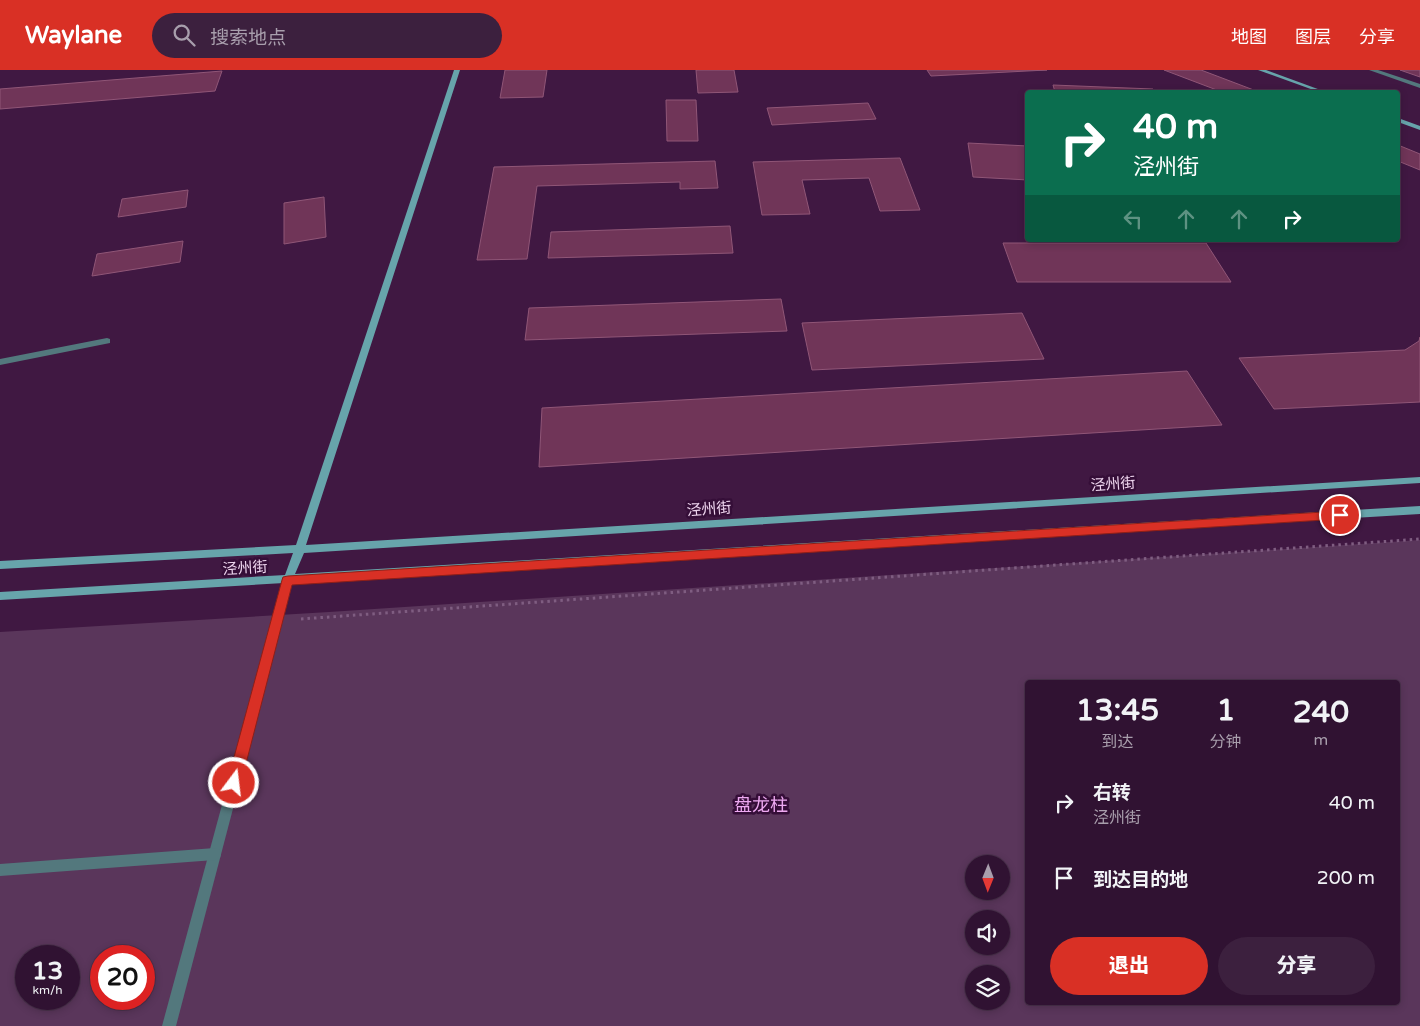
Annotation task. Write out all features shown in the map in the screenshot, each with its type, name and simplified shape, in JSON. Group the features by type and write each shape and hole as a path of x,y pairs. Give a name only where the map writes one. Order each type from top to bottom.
{"main road":[{"path":"288,580 300,549 457,70"},
{"path":"1261,70 1317,90"},
{"path":"1400,121 1420,128"},
{"name":"泾州街","path":"0,565 300,549 1420,480"},
{"name":"泾州街","path":"0,596 1420,510"}],"street":[{"path":"1372,70 1420,86"},
{"path":"0,362 107,341"},
{"path":"169,1026 288,580"},
{"path":"0,870 214,854"}],"path":[{"path":"277,621 1420,539"}],"green space":[{"name":"盘龙柱","path":"1420,540 1420,1026 0,1026 0,632"}],"building":[{"path":"505,70 547,70 543,97 500,98"},
{"path":"696,70 734,70 738,92 698,93"},
{"path":"927,70 1047,70 931,76"},
{"path":"1164,70 1201,70 1254,90 1217,90"},
{"path":"1400,70 1420,70 1420,77"},
{"path":"222,71 215,91 0,109 0,89"},
{"path":"1053,85 1153,90 1054,90"},
{"path":"666,100 696,100 698,141 667,141"},
{"path":"868,103 876,119 772,125 767,108"},
{"path":"968,143 1025,146 1025,180 973,177"},
{"path":"1400,146 1420,154 1420,170 1400,162"},
{"path":"900,158 920,210 880,211 869,178 802,180 810,214 762,215 753,162"},
{"path":"715,161 718,188 680,189 680,182 537,186 527,259 477,260 494,167"},
{"path":"188,190 186,207 118,217 122,199"},
{"path":"324,197 326,237 284,244 284,203"},
{"path":"730,226 733,253 548,258 551,232"},
{"path":"183,241 180,262 92,276 97,254"},
{"path":"1003,243 1206,243 1231,282 1017,282"},
{"path":"781,299 787,331 525,340 529,308"},
{"path":"1022,313 1044,359 812,370 802,323"},
{"path":"1420,337 1420,402 1274,409 1239,358 1405,350 1419,341"},
{"path":"1187,371 1222,425 539,467 542,408"}],"route":[{"path":"234,783 288,580 1340,515"}]}
